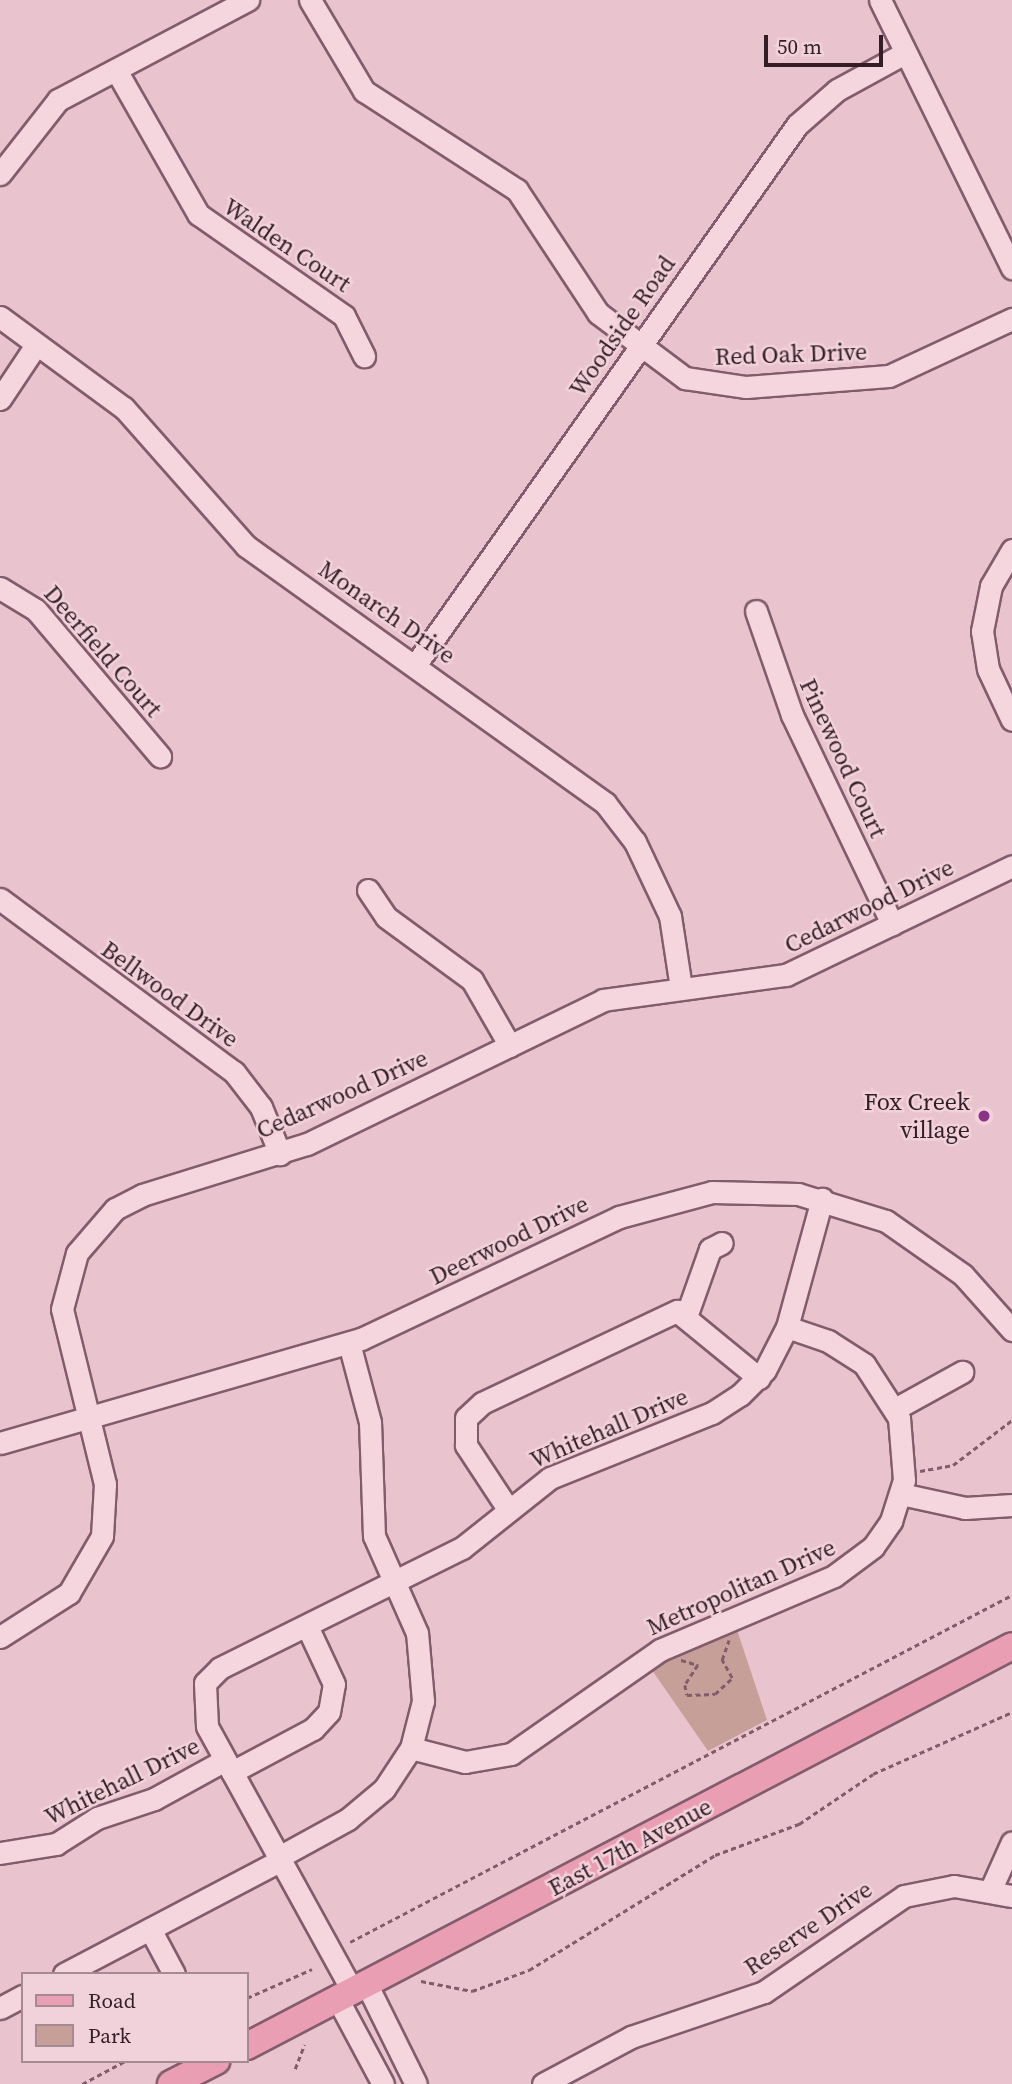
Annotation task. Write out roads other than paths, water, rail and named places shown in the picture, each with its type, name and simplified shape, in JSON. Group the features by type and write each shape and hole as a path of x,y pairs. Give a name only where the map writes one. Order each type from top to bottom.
{"main road":[{"name":"East 17th Avenue","path":"248,2045 1012,1646"},
{"path":"171,2084 212,2063"}],"street":[{"path":"0,174 51,106 248,0"},
{"name":"Red Oak Drive","path":"310,0 364,91 517,190 598,313 639,348 694,381 746,387 898,373 1012,319"},
{"path":"880,0 1012,268"},
{"name":"Woodside Road","path":"416,664 805,116 847,83 905,53"},
{"name":"Walden Court","path":"116,69 198,214 344,316 364,356"},
{"name":"Monarch Drive","path":"0,317 124,408 239,540 579,780 616,815 671,919 681,988"},
{"path":"0,399 36,345"},
{"path":"1012,550 991,586 982,631 986,666 1012,720"},
{"name":"Deerfield Court","path":"0,588 36,610 160,756"},
{"name":"Pinewood Court","path":"756,611 792,715 892,924"},
{"name":"Cedarwood Drive","path":"0,1637 69,1593 96,1553 108,1502 62,1320 65,1286 84,1241 137,1197 280,1154 603,1000 681,988 777,978 1012,866"},
{"path":"368,890 386,917 472,980 510,1046"},
{"name":"Bellwood Drive","path":"0,899 234,1072 261,1107 280,1154"},
{"name":"Deerwood Drive","path":"0,1443 349,1343 654,1204 735,1190 822,1199 916,1239 963,1275 1012,1330"},
{"name":"Whitehall Drive","path":"416,2084 353,1992 228,1766 202,1710 205,1683 220,1668 462,1548 550,1478 720,1409 759,1378 787,1327 822,1199"},
{"path":"687,1314 710,1249 722,1242"},
{"path":"687,1314 759,1378"},
{"path":"508,1509 466,1445 472,1410 646,1321 687,1314"},
{"name":"Metropolitan Drive","path":"411,1748 465,1762 520,1750 672,1643 847,1570 883,1534 901,1494 905,1470 895,1409 852,1355 787,1327"},
{"path":"68,1972 280,1859 367,1805 411,1748 421,1714 424,1669 414,1622 374,1536 370,1422 349,1343"},
{"path":"895,1409 962,1372"},
{"path":"901,1494 965,1508 1012,1504"},
{"path":"228,1766 313,1729 329,1712 334,1684 307,1626"},
{"name":"Whitehall Drive","path":"0,1853 61,1842 97,1818 154,1799 228,1766"},
{"path":"991,1889 1012,1842"},
{"name":"Reserve Drive","path":"543,2084 631,2037 769,1989 904,1896 943,1886 991,1889 1012,1896"},
{"path":"150,1929 173,1972"},
{"path":"353,1992 383,2084"},
{"path":"0,2008 21,1997"}],"place":[{"name":"Fox Creek village","path":"984,1116"}]}
